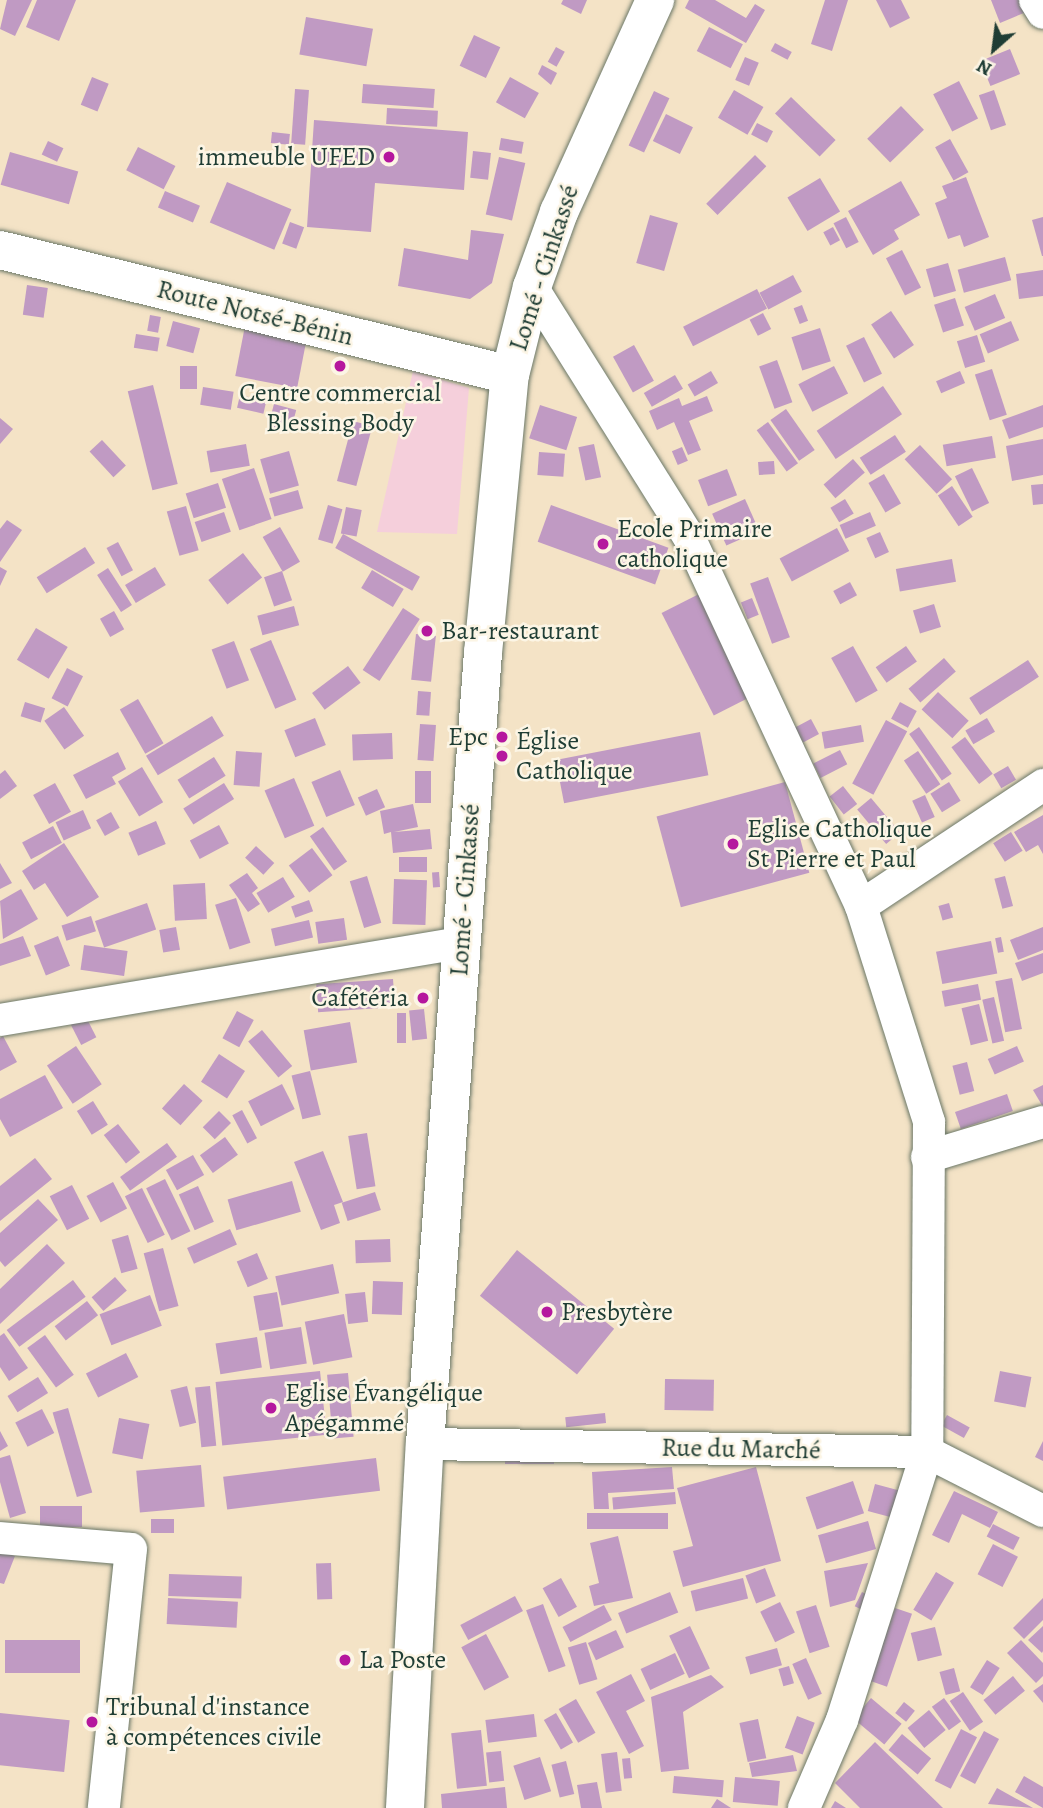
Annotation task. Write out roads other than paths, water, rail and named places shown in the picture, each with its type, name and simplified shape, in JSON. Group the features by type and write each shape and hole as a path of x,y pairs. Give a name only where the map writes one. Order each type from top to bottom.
{"main road":[{"name":"Lomé - Cinkassé","path":"405,1808 425,1444 461,943 510,375 532,287 559,212 654,0"},
{"name":"Route Notsé-Bénin","path":"0,250 510,375"}],"street":[{"path":"1035,0 1043,13"},
{"path":"532,287 689,537 861,906 929,1122 928,1452 842,1720 804,1808"},
{"path":"861,906 1043,785"},
{"path":"0,1020 461,943"},
{"path":"927,1157 1043,1122"},
{"name":"Rue du Marché","path":"425,1444 928,1452 1043,1511"},
{"path":"0,1538 131,1549 104,1808"}],"place":[{"name":"immeuble UFED","path":"389,157"},
{"name":"Centre commercial Blessing Body","path":"340,366"},
{"name":"Ecole Primaire catholique","path":"603,544"},
{"name":"Bar-restaurant","path":"427,631"},
{"name":"Epc","path":"502,737"},
{"name":"Église Catholique","path":"502,756"},
{"name":"Eglise Catholique St Pierre et Paul","path":"733,844"},
{"name":"Cafétéria","path":"423,998"},
{"name":"Presbytère","path":"547,1312"},
{"name":"Eglise Évangélique Apégammé","path":"271,1408"},
{"name":"La Poste","path":"345,1660"},
{"name":"Tribunal d'instance à compétences civile","path":"92,1722"}]}
